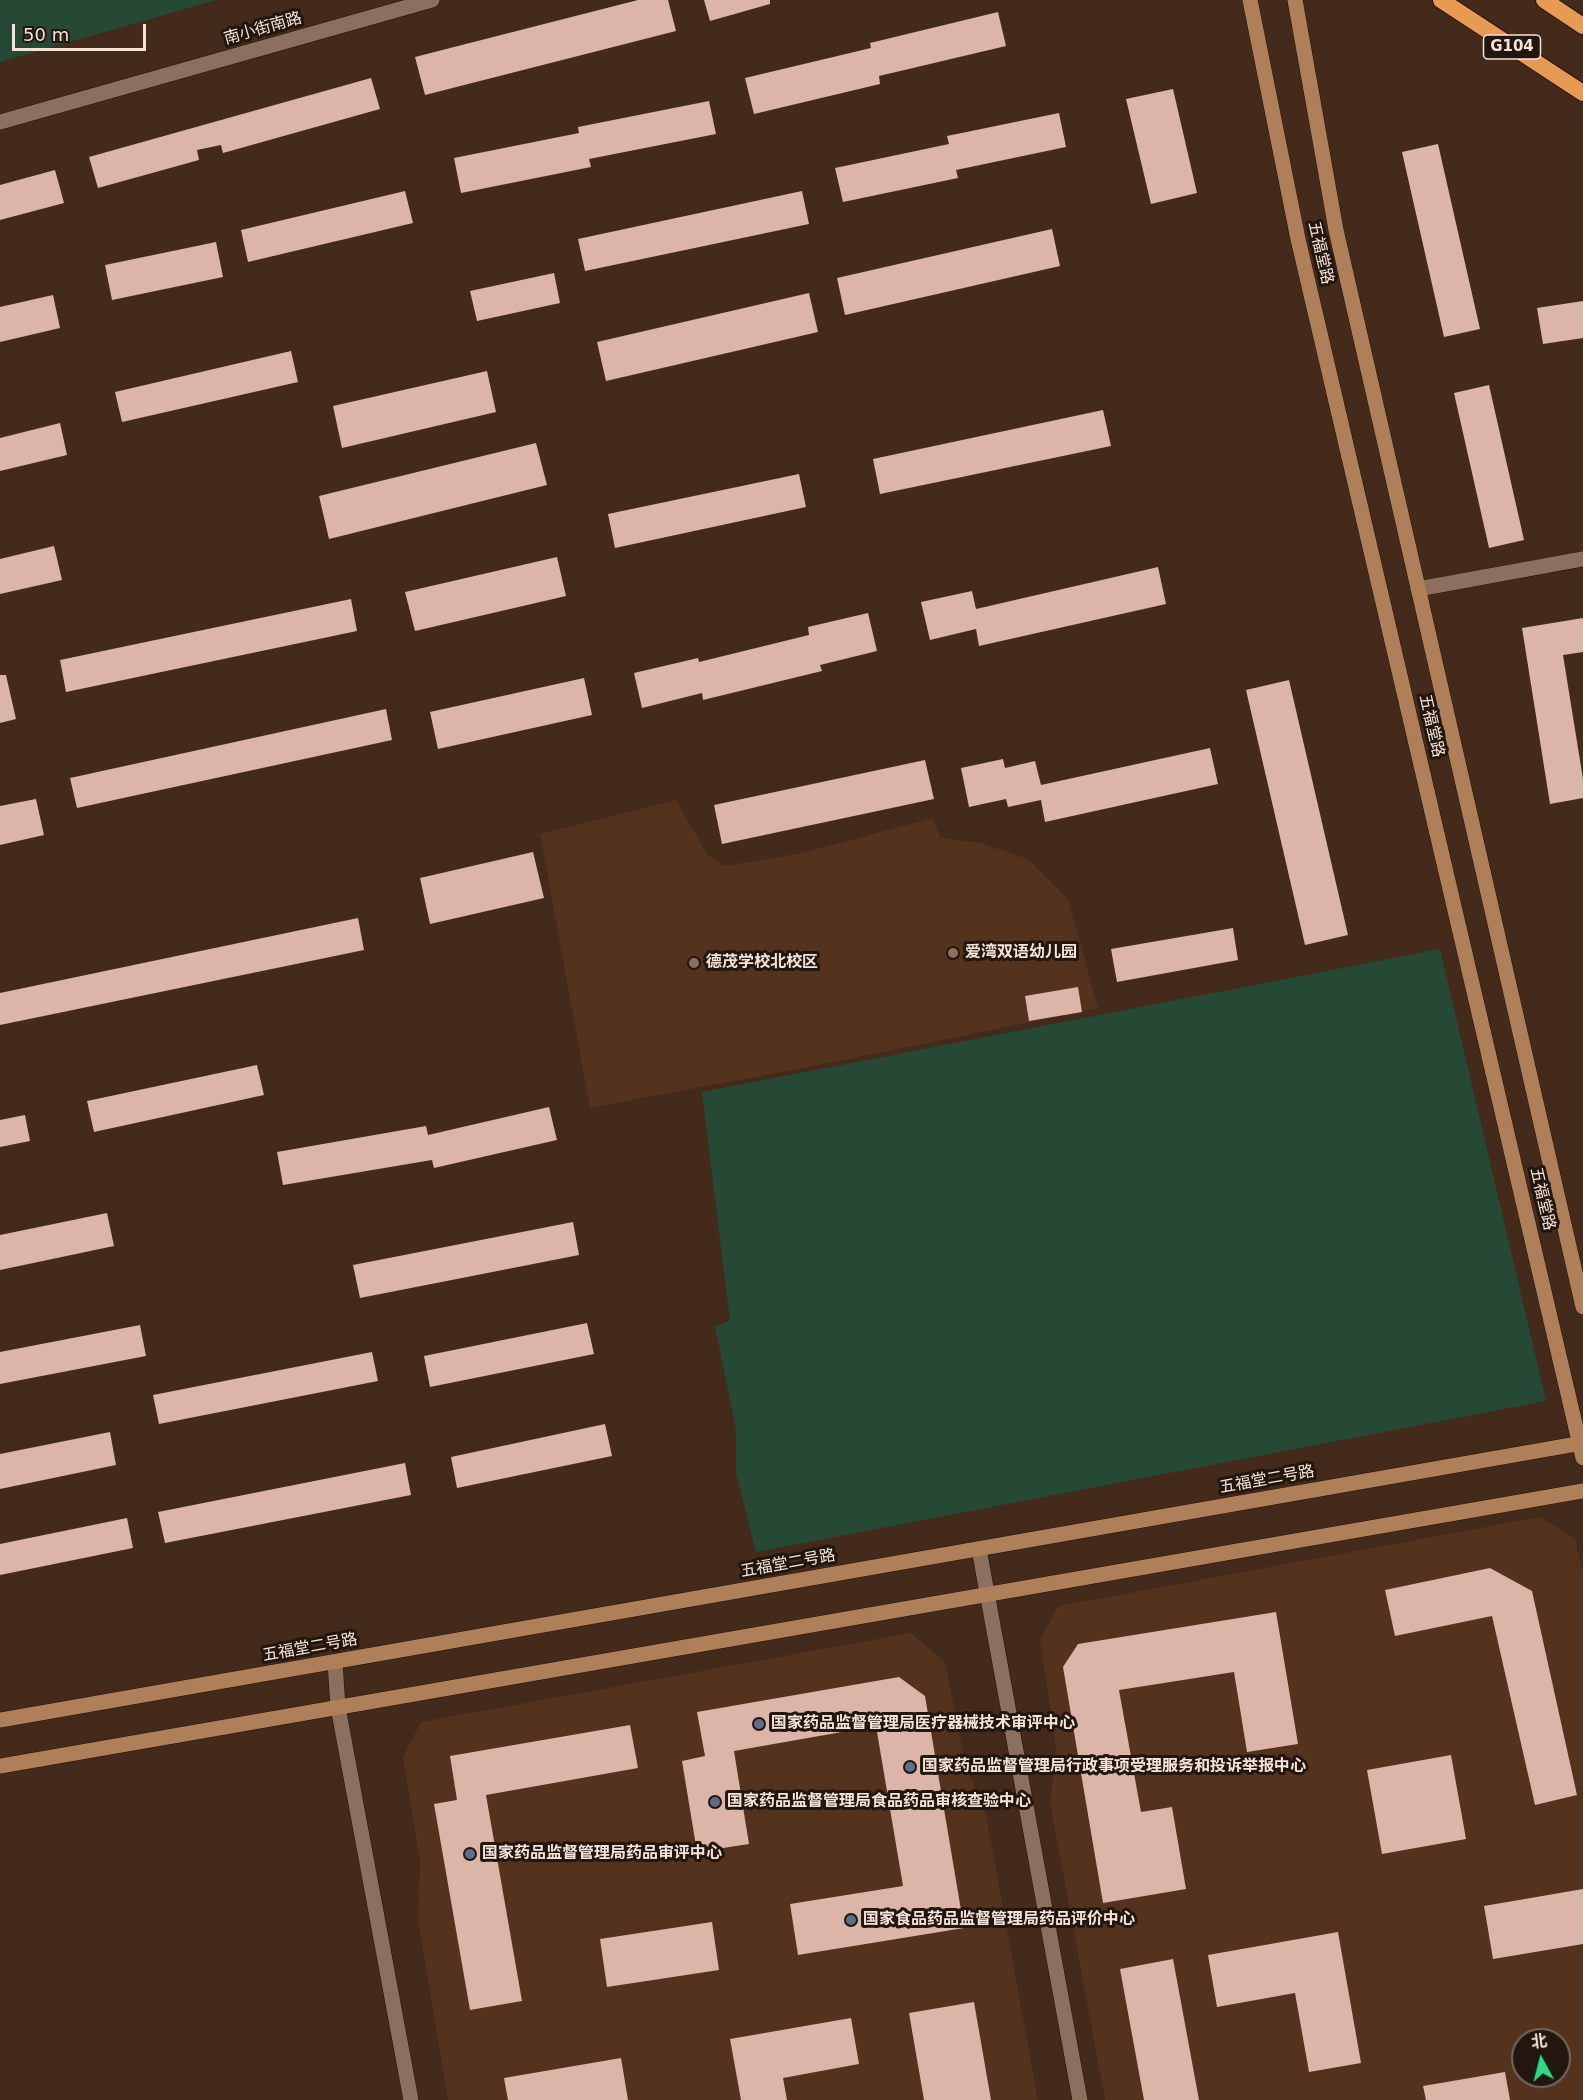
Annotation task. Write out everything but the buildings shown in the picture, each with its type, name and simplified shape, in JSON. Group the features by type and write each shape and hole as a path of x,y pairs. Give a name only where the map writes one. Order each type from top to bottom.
{"highway":[{"name":"G104","path":"1441,0 1583,93"},
{"path":"1544,0 1583,26"}],"main road":[{"name":"五福堂路","path":"1250,0 1298,239 1582,1448"},
{"name":"五福堂路","path":"1294,0 1335,230 1583,1307"},
{"name":"五福堂二号路","path":"0,1720 979,1549 1582,1448"},
{"path":"0,1766 1583,1491"}],"street":[{"name":"南小街南路","path":"0,122 432,0"},
{"path":"1418,589 1583,559"},
{"path":"979,1549 1080,2100"},
{"path":"335,1662 338,1707 411,2100"}],"shaded area":[{"path":"676,800 707,854 724,866 802,853 933,818 940,837 980,843 1028,859 1068,899 1098,1008 845,1060 590,1108 540,834"},
{"path":"1540,1517 1575,1539 1583,1573 1583,2100 1105,2100 1050,1802 1056,1747 1040,1639 1059,1606"},
{"path":"911,1633 945,1662 966,1767 983,1806 988,1825 1038,2100 448,2100 418,1919 420,1861 403,1757 421,1722"}],"green space":[{"path":"0,0 216,0 0,62"},
{"path":"1440,949 1546,1401 756,1552 736,1473 736,1430 715,1326 730,1321 702,1092"}],"place":[{"name":"爱湾双语幼儿园","path":"953,953"},
{"name":"德茂学校北校区","path":"694,963"},
{"name":"国家药品监督管理局医疗器械技术审评中心","path":"759,1724"},
{"name":"国家药品监督管理局行政事项受理服务和投诉举报中心","path":"910,1767"},
{"name":"国家药品监督管理局食品药品审核查验中心","path":"715,1802"},
{"name":"国家药品监督管理局药品审评中心","path":"470,1854"},
{"name":"国家食品药品监督管理局药品评价中心","path":"851,1920"}]}
